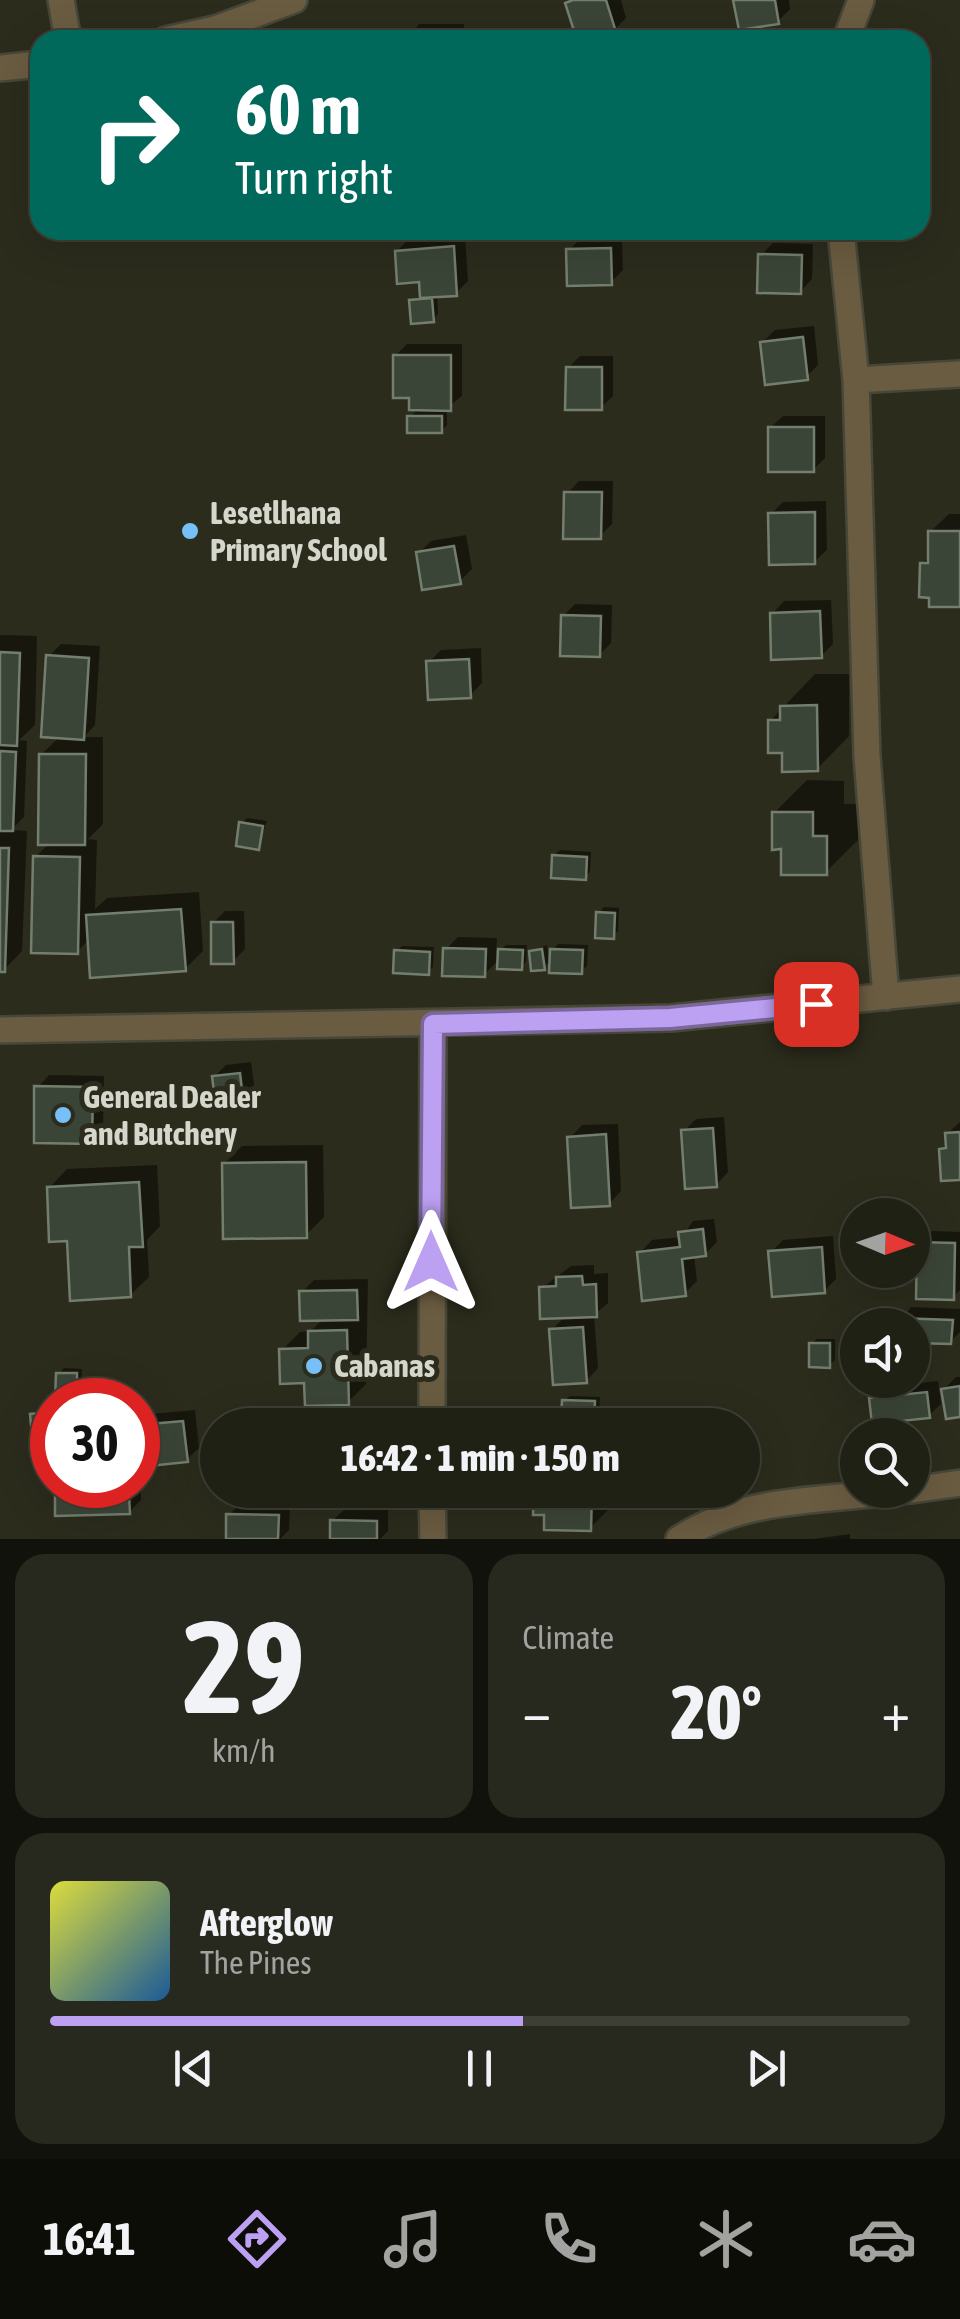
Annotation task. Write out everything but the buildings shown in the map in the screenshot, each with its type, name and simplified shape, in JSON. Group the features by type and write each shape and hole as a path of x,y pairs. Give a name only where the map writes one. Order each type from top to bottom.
{"street":[{"path":"61,0 66,30"},
{"path":"211,30 294,0"},
{"path":"850,30 861,0"},
{"path":"0,68 30,65"},
{"path":"842,240 856,380 867,756 886,997"},
{"path":"856,380 960,374"},
{"path":"0,1030 670,1018 960,989"},
{"path":"432,1408 433,1024"},
{"path":"930,1487 960,1483"},
{"path":"679,1539 710,1518 740,1510 840,1498"},
{"path":"432,1508 433,1539"}],"place":[{"name":"Lesetlhana Primary School","path":"190,531"},
{"name":"General Dealer and Butchery","path":"63,1115"},
{"name":"Cabanas","path":"314,1366"}],"route":[{"path":"431,1262 433,1024 670,1018 816,1004"}]}
